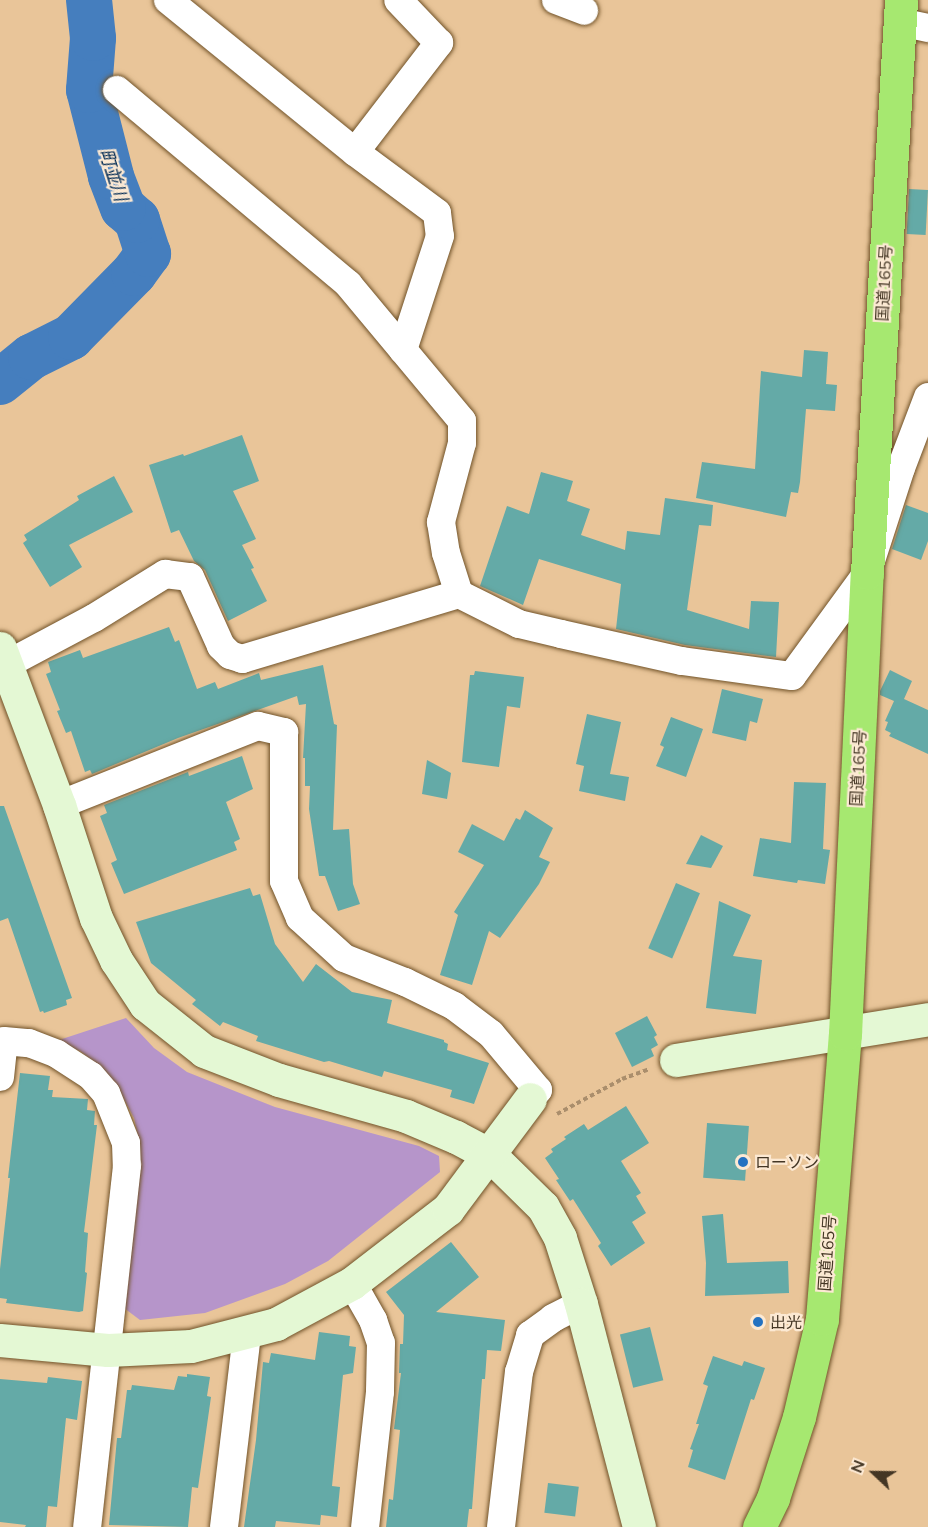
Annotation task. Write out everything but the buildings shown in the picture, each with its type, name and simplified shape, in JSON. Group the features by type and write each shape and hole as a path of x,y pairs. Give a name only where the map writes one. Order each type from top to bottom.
{"highway":[{"name":"国道165号","path":"759,1527 773,1498 799,1417 822,1319 845,1034 867,573 916,22"}],"street":[{"path":"168,0 355,152 437,213 440,236 403,350"},
{"path":"355,152 439,42 398,0"},
{"path":"556,0 584,11"},
{"path":"117,90 348,284 462,421 462,443 441,522 446,553 459,594"},
{"path":"639,1527 581,1304 560,1238 543,1207 490,1155 406,1116 279,1080 204,1051 146,1004 116,960 96,918 59,805 2,660 94,618 165,574 190,577 221,646 230,655 242,659 459,594 519,624 682,661 792,676 867,573 901,468 928,397"},
{"path":"0,1340 108,1350 191,1346 247,1333 286,1319 352,1283 448,1209 490,1155 542,1108 538,1090 491,1034 454,1006 405,982 344,958 300,918 284,881 284,732 258,726 59,805"},
{"path":"676,1060 928,1019"},
{"path":"0,1077 4,1041 29,1043 57,1054 91,1076 106,1093 126,1143 127,1166 87,1527"},
{"path":"352,1283 373,1320 381,1343 380,1392 365,1527"},
{"path":"501,1527 519,1372 530,1335 553,1317 581,1304"},
{"path":"224,1527 247,1333"}],"path":[{"path":"542,1108 561,1110 622,1078 676,1060"}],"shaded area":[{"path":"126,1018 154,1048 187,1072 275,1107 419,1146 439,1156 440,1172 328,1261 285,1284 205,1313 140,1320 124,1308 139,1141 134,1118 119,1090 101,1067 80,1051 56,1041"}],"waterway":[{"name":"町並川","path":"0,382 31,357 71,337 134,273 148,254 137,220 123,208 111,176 89,90 93,38 89,0"}],"place":[{"name":"ローソン","path":"743,1162"},
{"name":"出光","path":"758,1322"}]}
